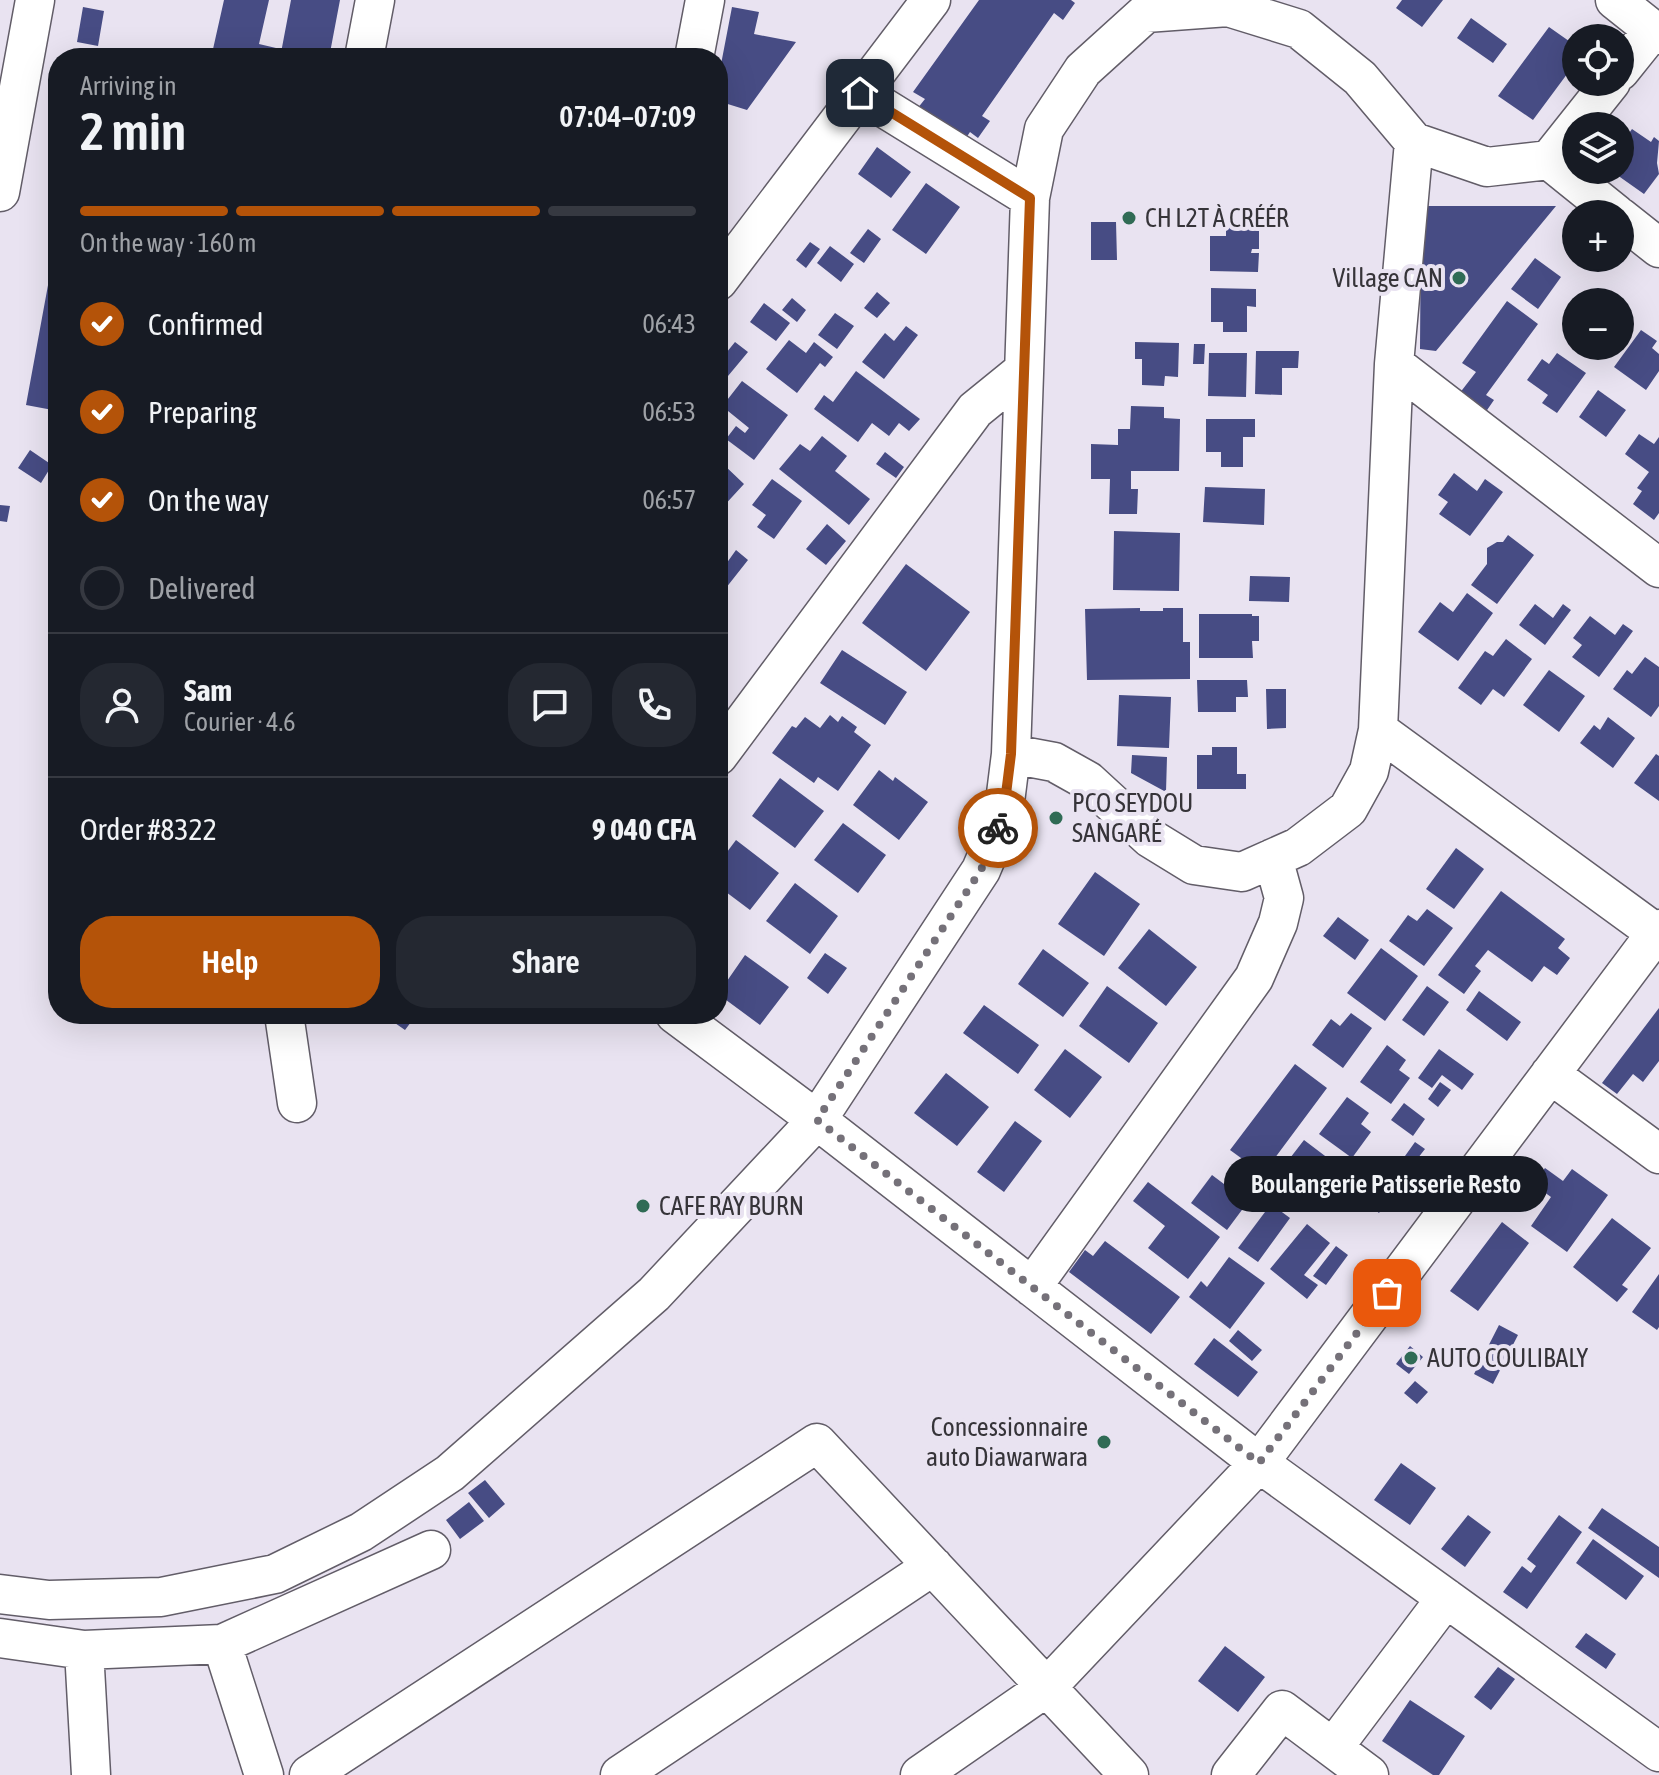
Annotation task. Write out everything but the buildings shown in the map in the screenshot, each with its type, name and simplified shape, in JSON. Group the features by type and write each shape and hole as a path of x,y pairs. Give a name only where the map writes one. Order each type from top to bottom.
{"street":[{"path":"0,192 35,0"},
{"path":"366,48 375,0"},
{"path":"696,48 705,0"},
{"path":"728,268 931,0"},
{"path":"1615,0 1656,33 1634,56"},
{"path":"0,1594 49,1600 161,1597 275,1574 361,1532 450,1473 654,1294 817,1120 981,870 1003,818 1011,754 1030,198 1044,129 1083,70 1138,7 1228,7 1299,29 1360,78 1414,142 1487,167 1549,160 1600,96"},
{"path":"860,93 1030,198"},
{"path":"1011,754 1054,762 1088,781 1150,838 1194,865 1242,872 1298,847 1348,809 1369,771 1378,730 1394,364 1414,142"},
{"path":"1549,160 1598,200"},
{"path":"1634,228 1659,248"},
{"path":"1394,364 1659,568"},
{"path":"728,743 975,410 1023,371"},
{"path":"920,1775 1047,1687 1259,1463 1657,931 1378,730"},
{"path":"1032,1287 1254,978 1278,923 1284,898 1273,858"},
{"path":"285,1024 297,1103"},
{"path":"688,1024 1259,1463 1659,1752"},
{"path":"1550,1074 1659,1154"},
{"path":"309,1775 817,1443 1129,1775"},
{"path":"0,1638 84,1650 222,1644 431,1550"},
{"path":"620,1775 933,1566"},
{"path":"1333,1748 1446,1598"},
{"path":"222,1644 264,1775"},
{"path":"84,1650 91,1775"},
{"path":"1231,1775 1282,1710 1369,1775"}],"way so far":[{"path":"998,828 981,870 817,1120 1259,1463 1387,1293"}],"place":[{"name":"CH L2T À CRÉÉR","path":"1129,218"},
{"name":"Village CAN","path":"1459,278"},
{"name":"PCO SEYDOU SANGARÉ","path":"1056,818"},
{"name":"CAFE RAY BURN","path":"643,1206"},
{"name":"Boulangerie Patisserie Resto","path":"1387,1293"},
{"name":"AUTO COULIBALY","path":"1411,1358"},
{"name":"Concessionnaire auto Diawarwara","path":"1104,1442"}],"route":[{"path":"860,93 1030,198 1011,754 1003,818 998,828"}]}
